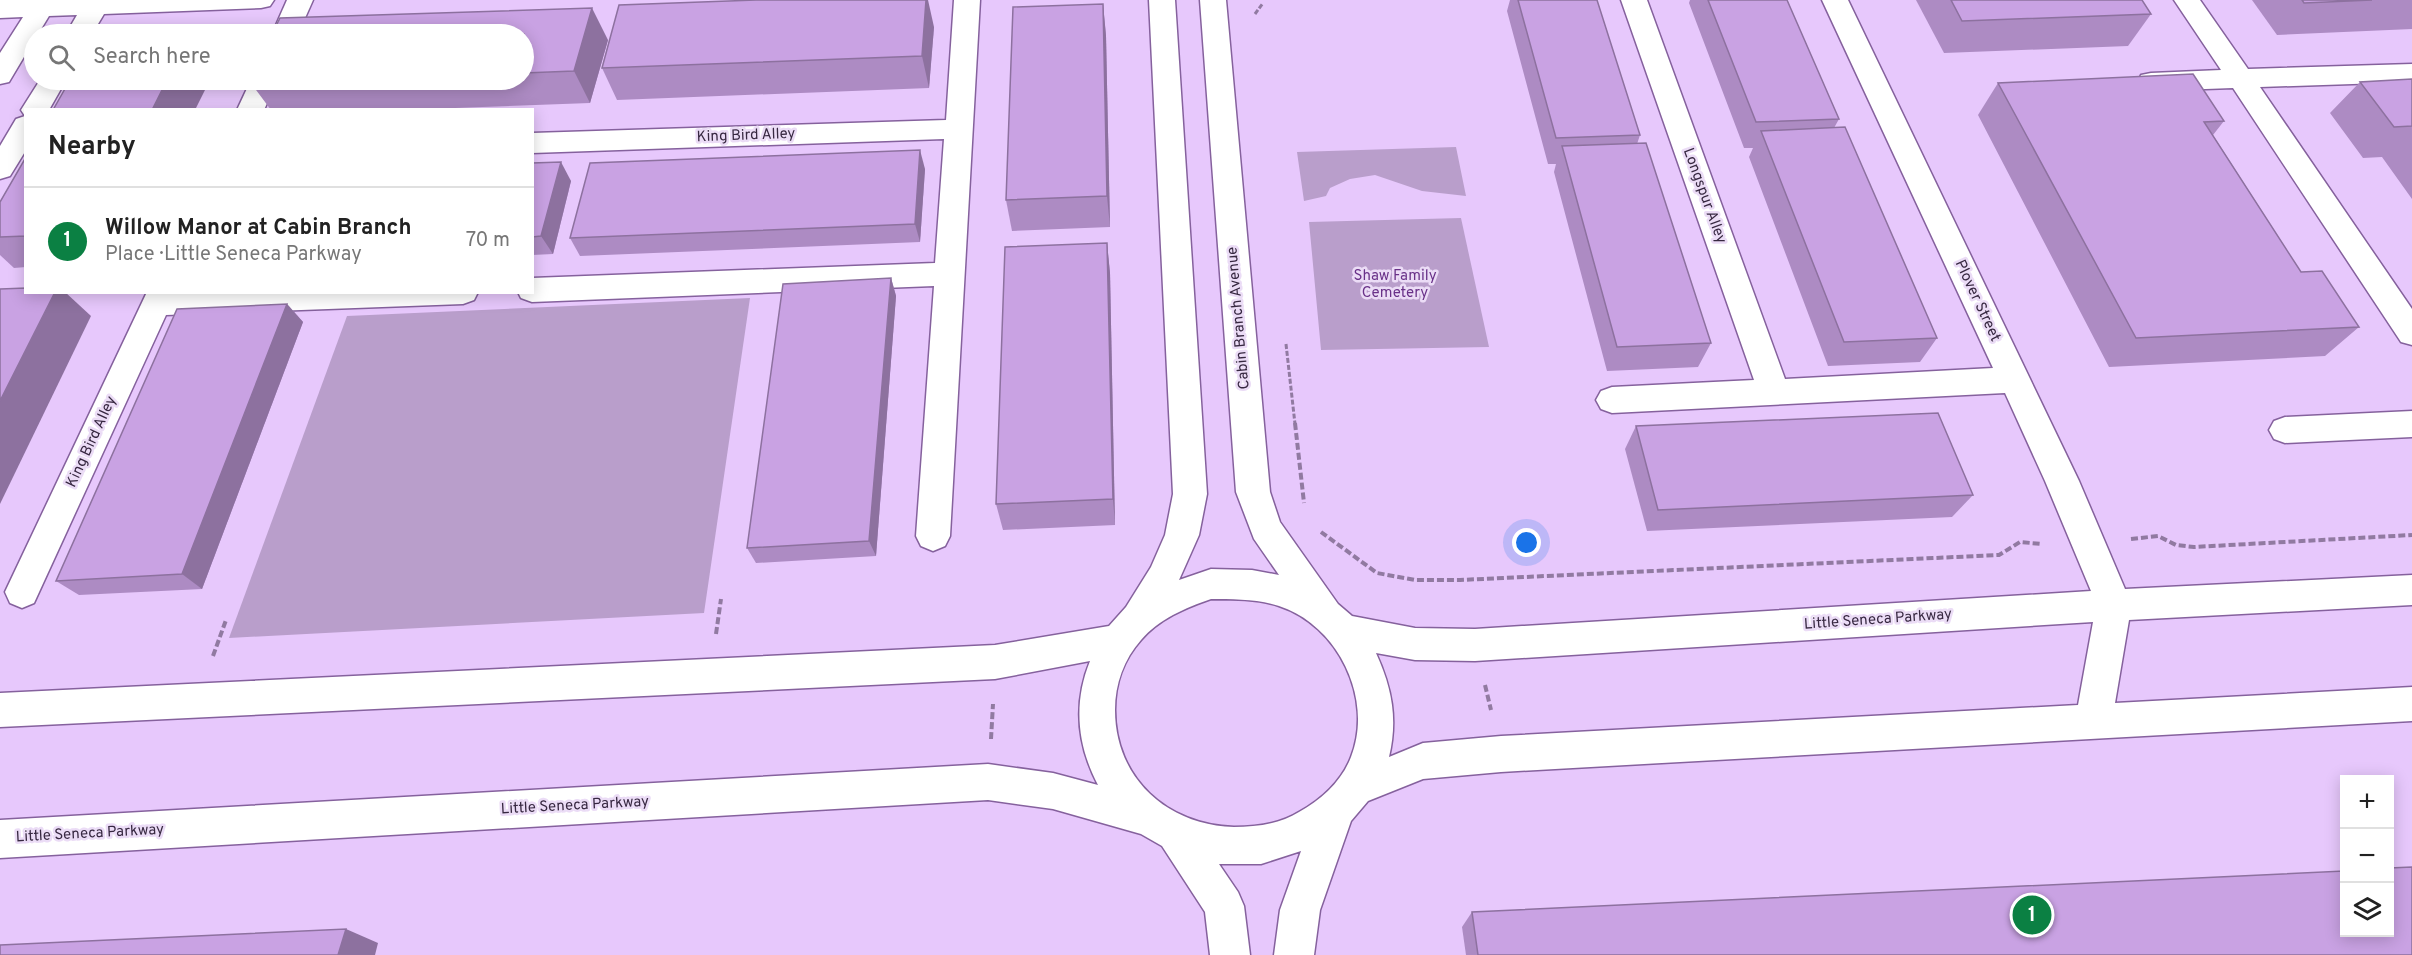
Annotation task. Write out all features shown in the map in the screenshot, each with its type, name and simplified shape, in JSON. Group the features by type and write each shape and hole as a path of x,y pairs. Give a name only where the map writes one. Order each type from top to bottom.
{"street":[{"path":"0,9 44,4 261,0"},
{"path":"289,24 300,0"},
{"path":"933,536 967,0"},
{"path":"1162,0 1191,494 1182,535 1163,577 1101,674 1095,711 1101,750 1118,786 1161,825 1224,906 1230,955"},
{"name":"Cabin Branch Avenue","path":"1213,0 1253,492 1266,529 1367,666 1377,706 1374,749 1345,799 1300,909 1294,955"},
{"name":"Longspur Alley","path":"1634,0 1774,392"},
{"name":"Plover Street","path":"1835,0 2062,481 2114,605"},
{"path":"2187,0 2412,333"},
{"path":"85,24 98,3"},
{"path":"32,24 44,4"},
{"path":"0,75 24,36"},
{"path":"2124,82 2412,73"},
{"path":"36,108 46,90"},
{"path":"251,108 259,90"},
{"path":"0,170 24,129"},
{"name":"King Bird Alley","path":"534,143 958,129"},
{"path":"534,290 949,274"},
{"path":"160,298 362,294"},
{"name":"King Bird Alley","path":"22,592 160,298"},
{"path":"1612,400 2014,380"},
{"path":"2285,430 2412,424"},
{"path":"0,710 995,662 1128,629 1172,597 1221,584 1252,584 1292,594 1336,623"},
{"name":"Little Seneca Parkway","path":"1336,623 1415,644 1475,645 2114,605 2412,590"},
{"path":"2094,720 2114,605"},
{"path":"1345,799 1423,761 1513,753 2412,704"},
{"name":"Little Seneca Parkway","path":"0,839 988,782 1053,791 1161,825 1217,846 1260,846 1300,834 1345,799"}],"path":[{"path":"1252,23 1256,10 1263,3"},
{"path":"1285,336 1305,508"},
{"path":"1314,526 1377,573 1415,580 1460,580 1999,555 2020,542 2050,545"},
{"path":"2127,540 2158,536 2176,545 2194,547 2412,535"},
{"path":"1483,676 1493,718"},
{"path":"991,742 993,697"}],"green space":[{"path":"1456,147 1466,196 1422,191 1375,175 1350,179 1330,188 1326,196 1304,201 1297,152"},
{"name":"Shaw Family Cemetery","path":"1461,218 1489,347 1321,350 1309,222"},
{"path":"750,298 704,613 229,638 347,316"}],"building":[{"path":"756,0 926,0 922,56 602,68 619,5"},
{"path":"1518,0 1597,0 1640,135 1556,138"},
{"path":"1708,0 1787,0 1839,119 1756,122"},
{"path":"1951,0 2142,0 2151,14 1962,21"},
{"path":"2302,0 2372,0 2304,3"},
{"path":"1103,4 1107,196 1006,200 1013,7"},
{"path":"592,8 574,71 534,73 534,24 277,24 280,18"},
{"path":"2193,74 2224,121 2204,122 2301,272 2322,271 2359,327 2136,338 1998,83"},
{"path":"2412,79 2412,126 2394,127 2360,82"},
{"path":"64,90 162,90 153,108 54,108"},
{"path":"1845,127 1937,338 1844,342 1761,131"},
{"path":"1646,143 1711,343 1617,347 1562,146"},
{"path":"920,150 915,224 570,238 590,163"},
{"path":"24,160 24,236 0,237 0,202"},
{"path":"561,162 541,236 534,237 534,163"},
{"path":"1107,243 1113,499 996,504 1005,247"},
{"path":"891,278 869,541 747,548 783,284"},
{"path":"24,288 24,294 54,294 0,401 0,289"},
{"path":"287,304 182,574 56,581 177,309"},
{"path":"1938,413 1973,495 1658,510 1636,426"},
{"path":"2412,867 2412,955 1478,955 1472,912 2340,871 2340,937 2394,937 2394,868"},
{"path":"346,929 338,955 0,955 0,945"}],"place":[{"name":"Willow Manor at Cabin Branch","path":"2032,915"}]}
